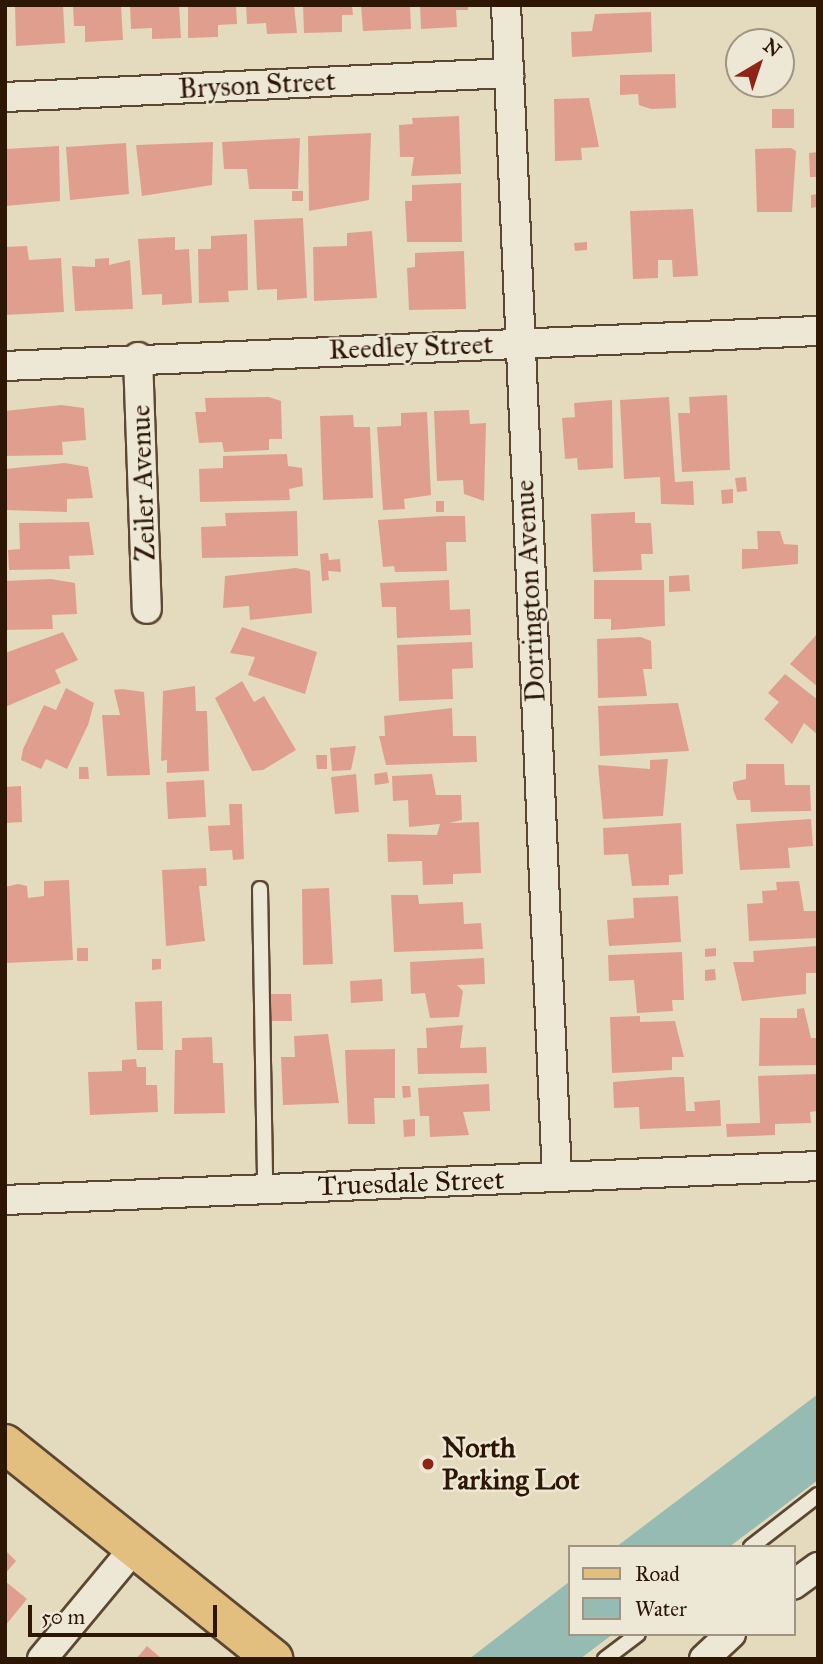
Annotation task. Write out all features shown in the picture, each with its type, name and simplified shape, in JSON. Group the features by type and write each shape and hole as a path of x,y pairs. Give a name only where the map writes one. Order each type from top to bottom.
{"main road":[{"path":"5,1444 273,1659"}],"street":[{"name":"Dorrington Avenue","path":"506,5 557,1176"},
{"name":"Bryson Street","path":"5,97 509,73"},
{"name":"Reedley Street","path":"5,366 138,357 818,331"},
{"name":"Zeiler Avenue","path":"138,357 147,609"},
{"name":"Truesdale Street","path":"5,1200 818,1166"},
{"path":"42,1659 134,1548"},
{"path":"795,1584 817,1568"},
{"path":"704,1659 729,1636"}],"lane":[{"path":"260,889 265,1189"},
{"path":"754,1545 818,1495"},
{"path":"606,1659 635,1636"}],"water":[{"path":"818,1394 818,1480 732,1545 619,1545"},
{"path":"568,1583 568,1636 610,1636 580,1659 469,1659"}],"building":[{"path":"15,5 63,5 65,43 16,46"},
{"path":"73,5 121,5 123,40 85,42 85,26 74,26"},
{"path":"130,5 179,5 181,38 152,39 152,28 131,29"},
{"path":"188,5 236,5 237,24 218,25 218,37 188,38"},
{"path":"246,5 294,5 297,33 267,34 266,23 247,24"},
{"path":"303,5 352,5 353,15 342,15 342,32 304,33"},
{"path":"361,5 410,5 411,29 363,31"},
{"path":"420,5 468,5 468,10 456,10 457,27 421,29"},
{"path":"651,12 652,52 572,57 571,32 592,31 595,14"},
{"path":"675,74 676,108 651,109 639,105 638,94 620,95 620,75"},
{"path":"589,98 599,147 581,148 582,160 555,161 554,99"},
{"path":"772,109 794,109 794,128 772,128"},
{"path":"459,116 461,174 411,176 414,157 400,157 399,125 413,124 412,118"},
{"path":"371,133 369,200 309,211 308,136"},
{"path":"300,138 298,189 249,189 247,169 224,169 222,142"},
{"path":"213,142 212,185 142,196 136,145"},
{"path":"126,143 129,194 70,200 66,147"},
{"path":"59,146 60,201 5,206 5,149"},
{"path":"791,148 796,151 792,212 757,212 755,149"},
{"path":"818,152 818,177 810,177 809,153"},
{"path":"461,183 462,242 407,242 405,201 412,201 412,185"},
{"path":"292,191 303,191 303,201 292,201"},
{"path":"818,194 818,207 811,208 811,195"},
{"path":"693,209 698,276 673,277 672,260 658,260 658,278 633,279 630,211"},
{"path":"303,218 307,298 277,300 277,289 257,290 254,220"},
{"path":"372,231 377,298 314,301 313,247 347,246 347,233"},
{"path":"247,234 248,290 228,291 229,302 199,303 198,249 211,249 211,236"},
{"path":"175,237 175,250 189,249 192,303 162,305 162,294 142,295 138,239"},
{"path":"587,242 587,250 575,251 574,243"},
{"path":"27,246 29,260 61,258 64,312 5,315 5,247"},
{"path":"464,251 466,309 409,310 407,268 415,267 415,253"},
{"path":"109,258 109,265 130,260 133,309 75,311 72,266 95,267 95,259"},
{"path":"727,395 730,470 682,472 678,413 690,413 689,397"},
{"path":"269,397 281,401 282,439 269,439 269,450 224,452 222,442 199,443 195,412 206,412 205,398"},
{"path":"669,397 675,482 693,481 694,505 661,504 660,477 624,479 620,400"},
{"path":"612,400 613,468 578,470 577,458 565,459 562,418 575,417 574,403"},
{"path":"61,405 84,408 86,440 62,442 63,455 5,456 5,411"},
{"path":"469,410 470,424 486,423 484,501 464,494 463,480 437,481 434,411"},
{"path":"427,412 431,495 404,499 405,509 383,510 377,427 401,426 401,413"},
{"path":"353,415 354,427 370,427 373,498 323,500 320,416"},
{"path":"287,454 288,466 302,468 303,486 289,489 290,500 200,502 199,469 223,468 223,456"},
{"path":"65,463 88,467 93,498 67,499 67,512 5,510 5,469"},
{"path":"746,477 747,491 737,492 735,478"},
{"path":"733,489 733,503 722,504 721,490"},
{"path":"436,501 444,501 444,512 436,512"},
{"path":"297,511 298,556 202,558 201,527 226,526 225,513"},
{"path":"635,512 635,523 651,523 653,554 641,554 642,570 593,572 591,514"},
{"path":"465,516 466,542 446,542 447,571 395,572 394,566 383,567 378,520"},
{"path":"89,522 94,555 69,556 70,569 9,570 8,550 20,549 19,523"},
{"path":"757,531 780,531 784,544 798,545 798,564 742,569 742,549 758,549"},
{"path":"328,553 329,560 340,559 341,572 328,571 329,580 322,581 320,554"},
{"path":"296,568 310,571 312,613 250,620 249,606 223,608 225,576"},
{"path":"689,575 690,591 669,592 669,576"},
{"path":"51,579 75,583 77,614 52,615 53,629 5,630 5,581"},
{"path":"449,580 450,610 470,609 471,635 397,638 396,607 382,607 380,583"},
{"path":"594,580 664,580 665,626 611,630 611,619 594,619"},
{"path":"242,627 317,652 305,694 248,675 255,657 230,653"},
{"path":"63,632 78,660 55,670 61,683 5,707 5,653"},
{"path":"818,633 818,687 790,664"},
{"path":"641,637 651,641 652,669 643,669 647,696 598,698 597,639"},
{"path":"472,642 473,668 452,669 453,699 399,701 397,645"},
{"path":"785,674 818,700 818,735 804,723 792,744 764,719 779,702 768,693"},
{"path":"242,681 254,702 264,696 296,750 263,770 252,771 215,698"},
{"path":"195,686 196,711 207,711 209,771 167,773 167,760 161,761 163,691"},
{"path":"66,688 94,703 88,725 67,769 46,759 41,769 21,760 23,749 44,705 56,710"},
{"path":"114,690 144,692 150,775 107,776 102,715 120,715"},
{"path":"678,703 689,751 600,756 598,706"},
{"path":"452,708 453,736 476,736 477,762 386,765 379,736 385,736 384,716"},
{"path":"356,746 351,770 332,771 330,748"},
{"path":"316,755 327,755 327,769 317,769"},
{"path":"668,759 663,816 603,819 598,765 650,769 650,760"},
{"path":"746,764 784,764 785,785 810,785 811,811 751,812 750,800 737,800 733,789 733,782 746,779"},
{"path":"79,767 88,767 89,779 79,779"},
{"path":"387,772 389,783 375,785 374,774"},
{"path":"356,774 359,812 335,814 331,777"},
{"path":"432,774 436,795 461,795 462,820 449,823 479,822 481,873 453,874 453,884 423,885 422,861 388,862 387,834 437,835 440,824 409,827 408,800 393,801 392,776"},
{"path":"204,780 206,817 168,819 166,782"},
{"path":"21,786 22,822 5,823 5,787"},
{"path":"229,804 242,804 244,859 233,860 232,850 210,851 208,826 230,825"},
{"path":"811,819 813,846 788,848 790,868 740,870 736,824"},
{"path":"681,823 683,874 669,875 669,885 632,886 628,854 604,855 603,828"},
{"path":"206,868 207,886 199,886 205,941 166,946 162,870"},
{"path":"69,880 73,960 6,963 5,887 18,884 27,886 28,898 44,896 44,881"},
{"path":"799,881 804,911 818,911 818,938 749,941 747,904 763,903 762,891 777,890 776,882"},
{"path":"329,888 333,964 303,965 302,889"},
{"path":"391,895 418,895 419,904 463,902 464,924 481,923 483,949 394,952"},
{"path":"678,896 681,942 609,946 607,920 634,918 633,898"},
{"path":"818,946 818,973 806,973 806,994 742,1001 733,962 754,962 753,951"},
{"path":"77,948 88,948 88,961 77,961"},
{"path":"716,948 716,956 705,957 705,949"},
{"path":"682,952 684,1000 672,1000 673,1011 637,1013 634,980 609,981 608,955"},
{"path":"484,958 485,984 457,985 463,991 459,1017 430,1018 425,993 411,994 410,962"},
{"path":"152,959 161,959 161,969 152,970"},
{"path":"715,969 716,980 705,981 705,970"},
{"path":"382,979 383,1001 351,1003 350,981"},
{"path":"266,994 291,994 292,1021 267,1021"},
{"path":"162,1001 163,1050 137,1050 135,1002"},
{"path":"804,1008 811,1038 818,1038 818,1065 759,1066 760,1018 797,1018 797,1009"},
{"path":"640,1016 640,1022 675,1021 684,1057 672,1057 672,1070 612,1073 610,1017"},
{"path":"463,1025 460,1048 486,1047 487,1073 418,1074 417,1048 427,1048 426,1028"},
{"path":"328,1034 339,1103 283,1105 281,1057 295,1057 294,1036"},
{"path":"212,1037 213,1063 223,1063 225,1113 174,1114 175,1050 182,1050 182,1038"},
{"path":"395,1049 395,1098 374,1098 375,1124 348,1124 345,1050"},
{"path":"136,1059 137,1067 146,1067 146,1085 157,1085 158,1112 90,1115 88,1072 122,1071 122,1060"},
{"path":"818,1074 818,1111 810,1112 811,1123 775,1124 775,1135 727,1137 726,1124 760,1123 758,1076"},
{"path":"684,1077 686,1111 695,1111 694,1102 720,1100 721,1126 640,1129 639,1107 614,1108 613,1082"},
{"path":"489,1084 490,1111 463,1112 469,1135 430,1137 429,1116 420,1116 418,1088"},
{"path":"402,1086 410,1086 411,1097 403,1098"},
{"path":"415,1119 415,1136 404,1137 403,1120"},
{"path":"5,1550 16,1561 5,1574"},
{"path":"5,1581 27,1599 5,1626"},
{"path":"147,1646 162,1659 136,1659"}],"place":[{"name":"North Parking Lot","path":"428,1464"}]}
